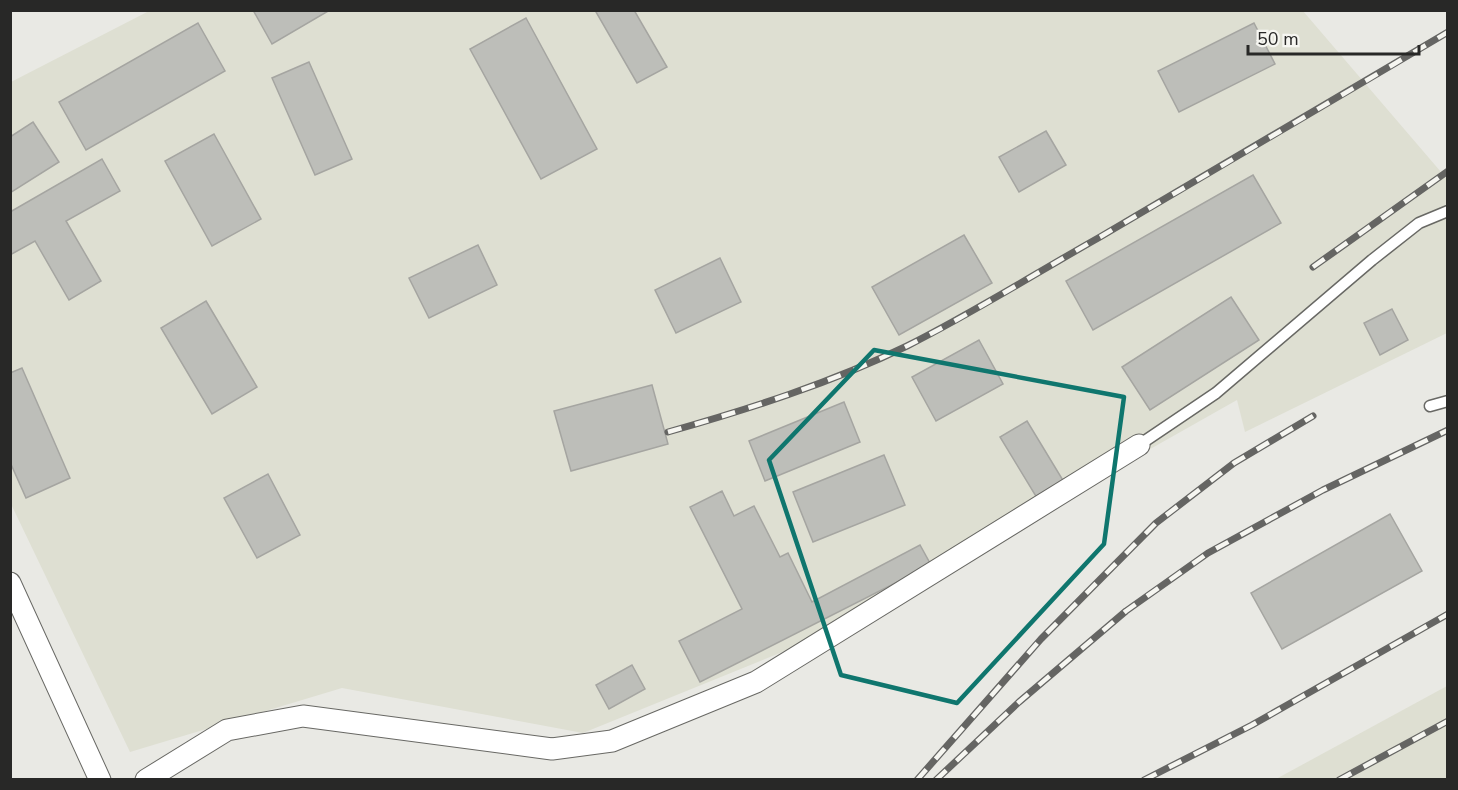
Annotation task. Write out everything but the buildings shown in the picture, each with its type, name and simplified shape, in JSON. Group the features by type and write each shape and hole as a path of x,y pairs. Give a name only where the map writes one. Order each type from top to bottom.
{"street":[{"path":"146,780 227,730 303,716 552,749 612,741 756,682 1139,445"},
{"path":"10,583 100,780"}],"lane":[{"path":"1139,445 1216,393 1372,260 1419,223 1448,212"},
{"path":"1430,406 1448,401"}],"highlighted area":[{"path":"874,350 1124,397 1104,544 957,703 841,675 769,460"}],"shaded area":[{"path":"149,11 1303,11 1447,179 1447,333 1245,432 1237,400 812,640 583,733 342,688 130,752 11,504 11,82"},
{"path":"1447,686 1447,779 1276,779"}],"railway":[{"path":"668,432 789,394 849,372 907,346 1004,293 1448,32"},
{"path":"1313,267 1448,171"},
{"path":"917,780 1041,639 1156,523 1234,463 1313,416"},
{"path":"936,780 1019,702 1126,611 1208,553 1323,490 1448,430"},
{"path":"1144,780 1252,725 1448,614"},
{"path":"1339,780 1448,721"}]}
